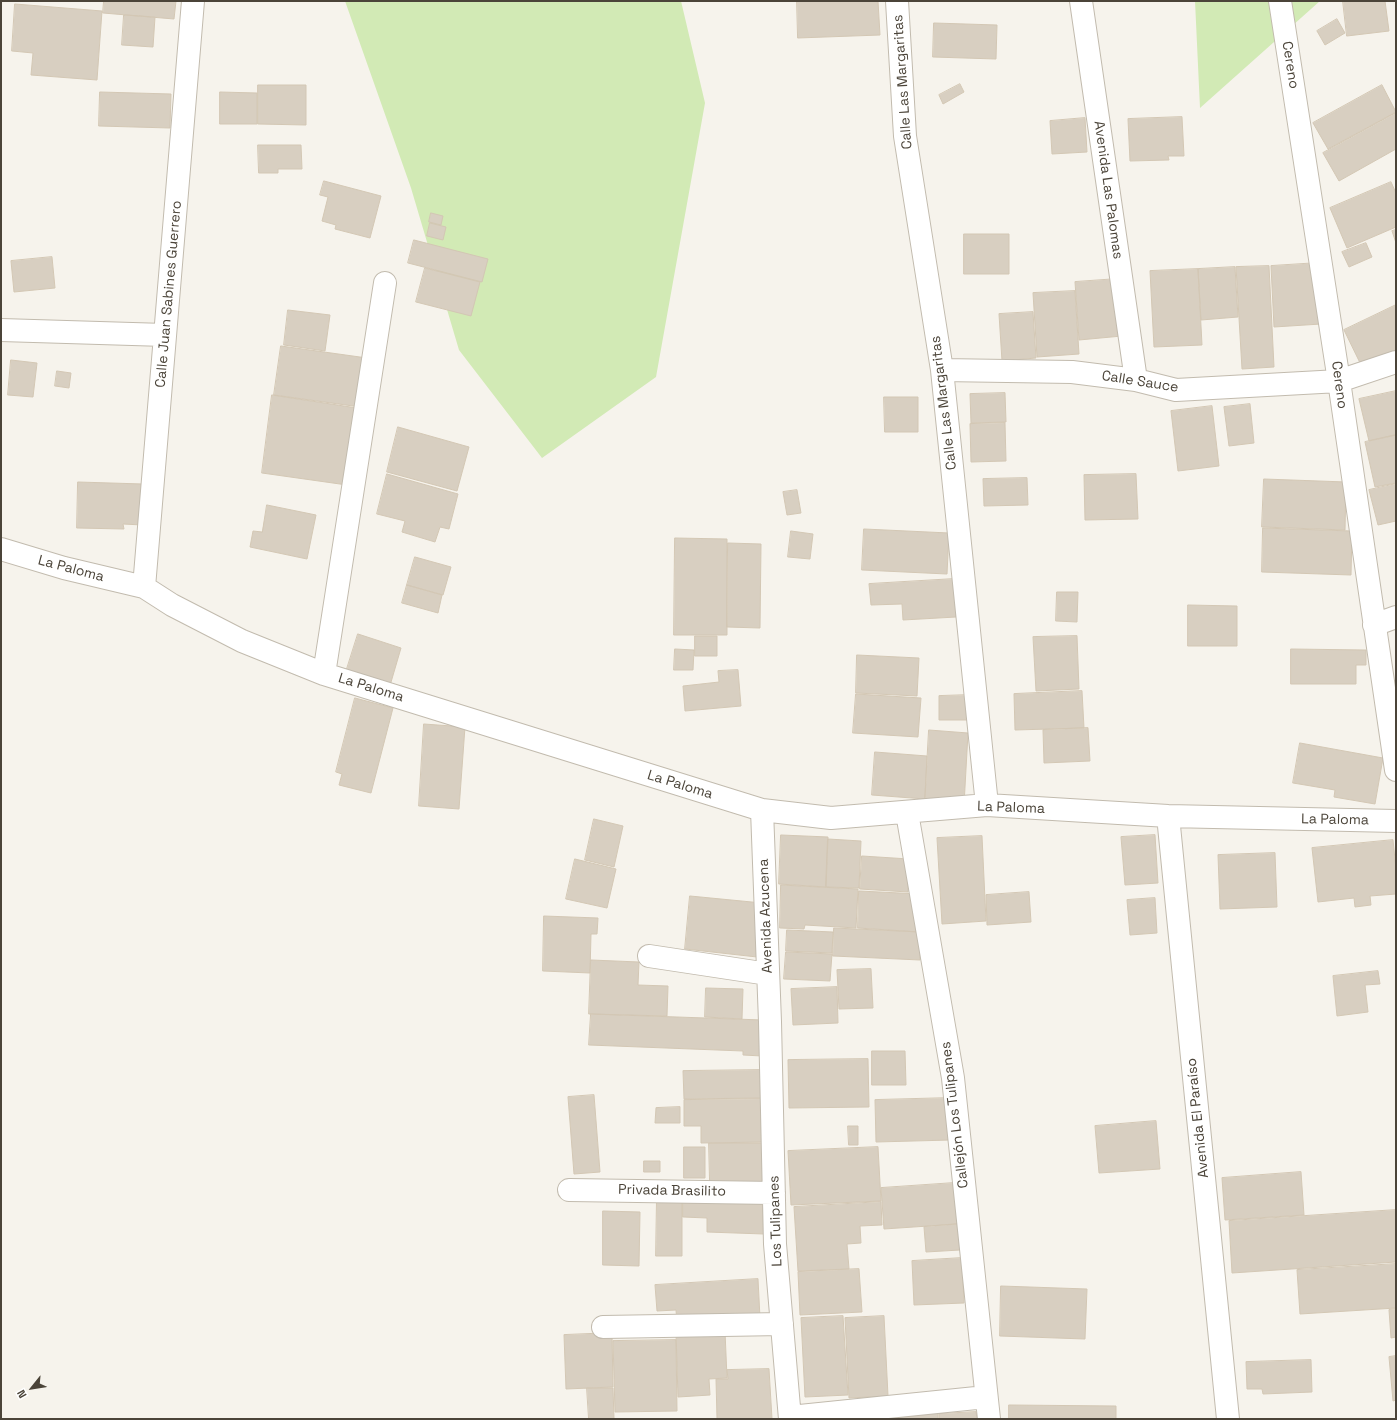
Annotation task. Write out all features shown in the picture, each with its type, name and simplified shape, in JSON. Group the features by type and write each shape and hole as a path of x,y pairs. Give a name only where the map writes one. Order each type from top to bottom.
{"street":[{"name":"Calle Juan Sabines Guerrero","path":"144,587 193,1"},
{"name":"Calle Las Margaritas","path":"897,1 905,136 942,370 987,805"},
{"name":"Avenida Las Palomas","path":"1081,1 1136,380"},
{"name":"Cereno","path":"1280,1 1339,381 1396,770"},
{"path":"324,674 385,283"},
{"path":"1,330 165,335"},
{"name":"Calle Sauce","path":"942,370 1072,372 1136,380 1176,390 1339,381 1396,362"},
{"name":"La Paloma","path":"1,549 64,568 144,587 178,609 242,641 324,674 762,810 831,818 907,813 987,805 1168,816 1396,821"},
{"path":"1374,625 1396,617"},
{"name":"Avenida Azucena","path":"762,810 770,1022"},
{"name":"Callejón Los Tulipanes","path":"907,813 953,1078 989,1419"},
{"name":"Avenida El Paraíso","path":"1168,816 1228,1419"},
{"path":"649,956 768,974"},
{"name":"Los Tulipanes","path":"770,1022 775,1244 790,1418"},
{"name":"Privada Brasilito","path":"569,1190 774,1193"},
{"path":"603,1327 782,1324"},
{"path":"790,1418 986,1397"}],"green space":[{"path":"345,1 681,1 705,103 656,377 542,458 459,350 411,188"},
{"path":"1195,1 1320,1 1200,108"}],"building":[{"path":"104,1 176,1 174,19 103,13"},
{"path":"797,1 878,1 880,35 798,38"},
{"path":"1343,1 1385,1 1389,31 1347,36"},
{"path":"15,4 102,11 97,80 31,75 33,53 12,51"},
{"path":"124,15 155,17 153,47 122,45"},
{"path":"1337,19 1345,33 1325,45 1317,31"},
{"path":"934,23 997,25 996,59 933,57"},
{"path":"960,84 964,92 943,104 939,95"},
{"path":"258,85 306,85 306,125 258,124"},
{"path":"1382,85 1396,112 1328,149 1313,123"},
{"path":"100,92 171,94 170,128 99,126"},
{"path":"220,92 257,93 257,124 220,124"},
{"path":"1396,113 1396,149 1339,181 1323,153"},
{"path":"1182,117 1184,156 1168,156 1169,160 1130,161 1128,119"},
{"path":"1085,118 1087,152 1052,154 1050,121"},
{"path":"258,145 301,145 302,169 278,169 278,173 259,173"},
{"path":"324,181 381,196 370,238 335,229 336,225 322,221 328,197 320,195"},
{"path":"1391,182 1396,193 1396,227 1347,248 1330,208"},
{"path":"431,213 443,216 441,225 429,222"},
{"path":"430,223 446,227 443,240 427,236"},
{"path":"1396,230 1396,243 1392,231"},
{"path":"964,234 1009,234 1009,274 964,274"},
{"path":"414,240 488,259 482,282 408,263"},
{"path":"1366,243 1372,257 1349,267 1342,252"},
{"path":"52,257 55,288 14,292 11,261"},
{"path":"1318,263 1321,324 1274,327 1271,266"},
{"path":"1269,266 1274,367 1242,369 1236,267"},
{"path":"1235,267 1238,317 1201,320 1198,269"},
{"path":"425,268 480,282 471,316 416,302"},
{"path":"1198,269 1202,345 1154,347 1150,271"},
{"path":"1117,279 1122,336 1079,340 1075,282"},
{"path":"1075,291 1079,354 1037,357 1033,293"},
{"path":"1396,305 1396,353 1363,369 1344,330"},
{"path":"288,310 330,315 325,351 284,345"},
{"path":"1033,312 1036,358 1002,361 999,314"},
{"path":"281,346 367,358 360,407 274,395"},
{"path":"11,360 37,363 33,397 8,395"},
{"path":"57,371 71,373 69,388 55,386"},
{"path":"1396,391 1396,435 1369,441 1359,399"},
{"path":"1005,393 1006,422 971,423 970,394"},
{"path":"272,395 357,408 347,485 262,473"},
{"path":"884,397 918,397 918,432 885,432"},
{"path":"1250,404 1254,443 1229,446 1224,407"},
{"path":"1212,406 1219,466 1178,471 1171,411"},
{"path":"1005,423 1006,461 971,462 970,424"},
{"path":"398,427 469,447 457,491 387,472"},
{"path":"1396,435 1396,483 1375,487 1365,442"},
{"path":"387,474 458,494 449,529 440,527 435,542 402,532 405,521 377,514"},
{"path":"1136,474 1138,519 1085,520 1084,475"},
{"path":"1027,478 1028,505 984,506 983,479"},
{"path":"1264,479 1346,482 1345,530 1262,527"},
{"path":"78,482 143,484 142,525 123,524 124,529 77,528"},
{"path":"1396,484 1396,521 1378,525 1369,490"},
{"path":"797,490 801,513 787,515 783,492"},
{"path":"267,505 316,515 307,559 250,547 253,531 262,532"},
{"path":"1263,528 1352,531 1351,575 1262,572"},
{"path":"864,529 949,533 947,574 862,570"},
{"path":"791,531 813,534 810,559 788,557"},
{"path":"675,538 727,539 727,635 674,635"},
{"path":"728,543 761,544 760,628 727,627"},
{"path":"415,557 451,567 443,595 407,585"},
{"path":"954,579 956,617 903,620 902,604 871,605 869,584"},
{"path":"407,585 442,595 438,613 402,603"},
{"path":"1057,592 1078,592 1077,622 1056,621"},
{"path":"1188,605 1237,606 1237,646 1188,646"},
{"path":"358,634 401,648 389,689 346,672"},
{"path":"695,636 717,636 717,656 695,656"},
{"path":"1077,636 1079,689 1036,691 1033,637"},
{"path":"675,649 694,650 693,670 674,670"},
{"path":"1291,649 1366,650 1366,665 1356,665 1356,684 1291,684"},
{"path":"857,655 919,658 917,696 856,693"},
{"path":"738,670 741,706 685,711 683,686 719,682 718,671"},
{"path":"1082,691 1084,728 1015,730 1014,694"},
{"path":"856,694 921,698 918,737 853,733"},
{"path":"970,695 970,720 939,720 939,696"},
{"path":"355,698 393,708 371,793 339,785 342,774 336,772"},
{"path":"424,724 465,727 459,809 419,806"},
{"path":"1088,728 1090,761 1044,763 1043,730"},
{"path":"929,730 968,733 964,805 925,802"},
{"path":"1300,743 1383,758 1375,804 1334,797 1335,790 1293,783"},
{"path":"875,752 927,756 925,799 872,795"},
{"path":"594,819 623,826 614,867 585,860"},
{"path":"781,835 828,837 826,887 779,884"},
{"path":"1155,835 1158,883 1125,885 1121,837"},
{"path":"982,836 986,921 942,924 937,838"},
{"path":"828,839 861,841 859,888 826,887"},
{"path":"1393,840 1396,869 1396,894 1370,896 1371,905 1355,907 1354,898 1318,902 1312,848"},
{"path":"1275,853 1277,907 1220,909 1218,855"},
{"path":"862,856 909,859 908,892 860,889"},
{"path":"575,859 616,869 607,908 566,899"},
{"path":"781,885 858,889 856,928 805,925 804,929 780,928"},
{"path":"859,891 920,894 919,932 858,928"},
{"path":"1029,892 1031,922 987,925 986,895"},
{"path":"690,896 762,903 757,957 685,949"},
{"path":"1155,898 1157,933 1130,935 1127,900"},
{"path":"544,916 598,918 597,934 591,934 590,973 543,971"},
{"path":"834,928 921,932 920,960 833,956"},
{"path":"787,930 833,932 832,953 786,951"},
{"path":"786,952 832,954 830,981 784,979"},
{"path":"591,960 639,962 638,985 668,986 667,1016 589,1014"},
{"path":"871,969 873,1008 839,1009 837,970"},
{"path":"1378,971 1380,984 1365,985 1368,1012 1337,1016 1333,976"},
{"path":"837,987 838,1023 793,1025 791,989"},
{"path":"706,988 743,989 742,1019 705,1017"},
{"path":"591,1014 763,1020 762,1056 743,1055 743,1051 589,1045"},
{"path":"872,1051 905,1051 906,1085 872,1085"},
{"path":"868,1059 869,1107 789,1108 788,1060"},
{"path":"762,1070 763,1098 684,1099 683,1071"},
{"path":"594,1095 600,1172 574,1174 568,1097"},
{"path":"950,1098 951,1140 876,1142 875,1100"},
{"path":"765,1099 766,1142 701,1143 701,1126 684,1126 684,1100"},
{"path":"680,1107 680,1123 655,1123 656,1108"},
{"path":"1156,1121 1160,1169 1099,1173 1095,1126"},
{"path":"848,1126 858,1126 858,1145 849,1145"},
{"path":"709,1143 765,1143 765,1182 710,1182"},
{"path":"684,1147 705,1147 705,1178 684,1178"},
{"path":"878,1147 881,1201 791,1205 788,1151"},
{"path":"644,1161 660,1161 660,1172 644,1172"},
{"path":"1301,1172 1304,1215 1225,1220 1222,1178"},
{"path":"954,1183 958,1224 884,1229 881,1188"},
{"path":"683,1192 765,1194 764,1234 707,1232 707,1218 683,1217"},
{"path":"657,1196 682,1196 682,1256 656,1256"},
{"path":"881,1202 882,1225 860,1226 861,1243 847,1244 849,1269 798,1271 794,1207"},
{"path":"1396,1210 1396,1262 1232,1273 1229,1221"},
{"path":"603,1211 640,1212 639,1266 603,1265"},
{"path":"959,1224 960,1250 926,1252 924,1227"},
{"path":"962,1258 964,1303 914,1305 912,1261"},
{"path":"1396,1264 1396,1308 1300,1314 1297,1270"},
{"path":"859,1269 862,1312 800,1315 798,1272"},
{"path":"758,1279 760,1318 677,1323 676,1310 657,1311 655,1285"},
{"path":"1001,1286 1087,1289 1085,1339 1000,1336"},
{"path":"1396,1309 1396,1337 1391,1338 1389,1310"},
{"path":"843,1316 848,1395 805,1397 801,1318"},
{"path":"884,1316 888,1396 849,1398 845,1318"},
{"path":"725,1331 727,1378 709,1379 710,1395 678,1397 676,1333"},
{"path":"612,1333 613,1387 566,1389 564,1335"},
{"path":"676,1340 677,1411 615,1412 613,1341"},
{"path":"1396,1356 1396,1400 1393,1401 1389,1357"},
{"path":"1311,1360 1312,1392 1263,1394 1262,1389 1247,1389 1246,1362"},
{"path":"769,1369 772,1419 717,1419 716,1379 728,1379 727,1370"},
{"path":"587,1388 613,1388 614,1419 589,1419"},
{"path":"1009,1405 1116,1406 1116,1419 1009,1419"},
{"path":"976,1412 977,1419 939,1419 939,1414"},
{"path":"938,1413 938,1419 893,1419 892,1416"}]}
